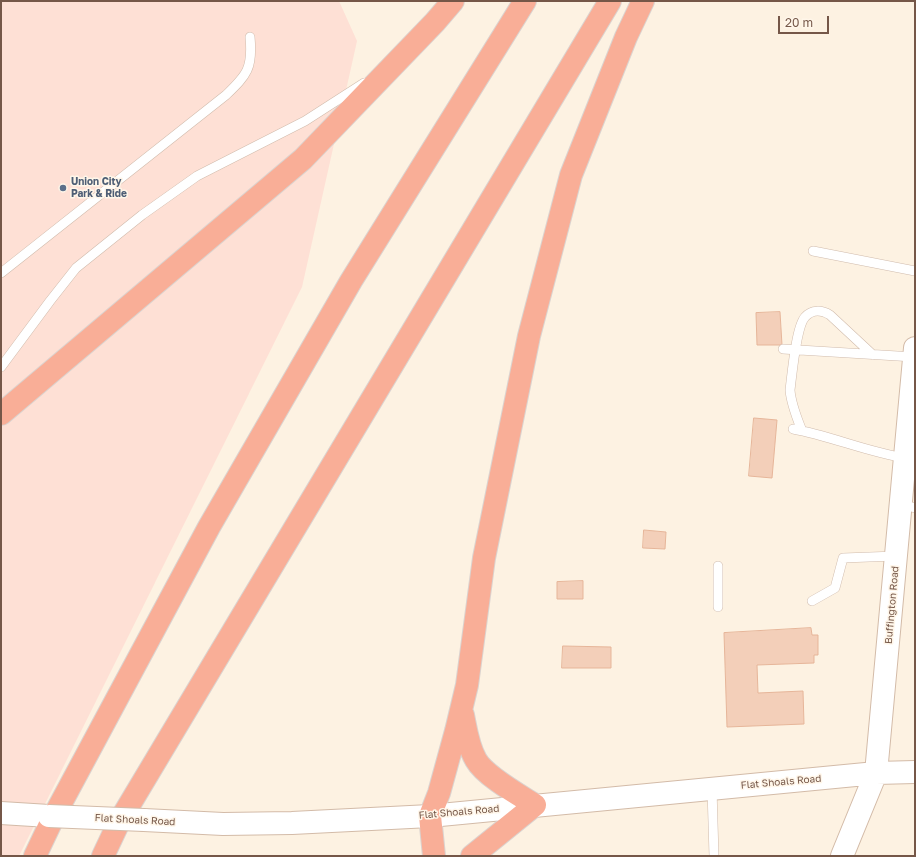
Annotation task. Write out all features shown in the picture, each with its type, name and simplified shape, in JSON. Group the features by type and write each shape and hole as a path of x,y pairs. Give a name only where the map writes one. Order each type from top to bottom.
{"highway":[{"path":"1,414 303,159 436,22 453,1"},
{"path":"36,856 54,816 213,520 351,281 525,1"},
{"path":"104,856 119,822 610,1"},
{"path":"434,856 430,816 439,793 467,685 484,558 529,336 571,175 626,37 643,1"},
{"path":"462,708 469,744 476,761 489,774 506,787 535,805 472,856"}],"street":[{"name":"Buffington Road","path":"842,856 876,773 896,556 908,506 905,458 915,353"},
{"name":"Flat Shoals Road","path":"1,813 223,824 292,823 430,816 876,773 915,772"}],"lane":[{"path":"1,367 76,268 142,215 197,176 305,121 366,82 436,22"},
{"path":"1,273 226,96 244,76 250,65 250,37"},
{"path":"813,251 915,271"},
{"path":"802,431 790,397 790,390 796,350 801,324 804,317 814,311 820,311 830,315 873,355"},
{"path":"783,349 873,355 915,353"},
{"path":"793,429 838,440 882,454 905,458"},
{"path":"812,601 834,588 843,558 896,556"},
{"path":"718,566 718,607"},
{"path":"712,789 714,856"}],"shaded area":[{"path":"1,1 339,1 357,41 302,287 19,856 1,856"}],"building":[{"path":"780,312 782,345 757,345 756,313"},
{"path":"754,418 777,420 772,478 749,476"},
{"path":"644,530 666,532 665,549 643,548"},
{"path":"583,581 583,599 557,599 557,582"},
{"path":"811,628 812,635 818,635 818,655 814,655 814,663 757,665 758,693 803,691 804,724 727,727 724,633"},
{"path":"563,646 611,647 611,668 562,668"}],"place":[{"name":"Union City Park & Ride","path":"63,188"}]}
